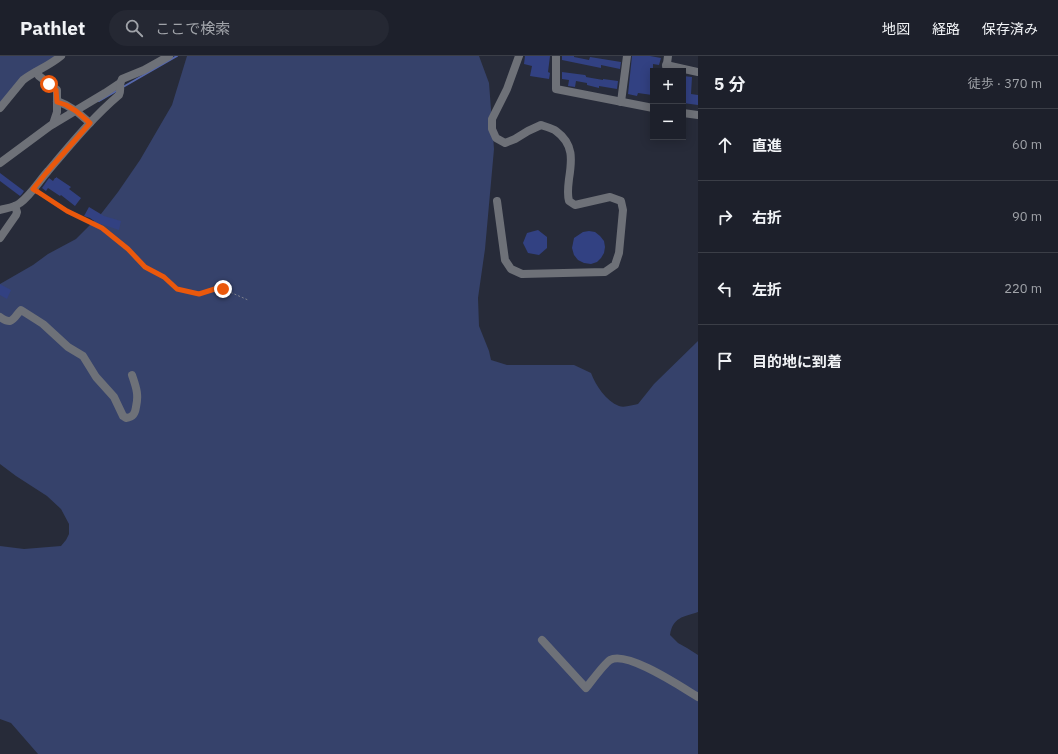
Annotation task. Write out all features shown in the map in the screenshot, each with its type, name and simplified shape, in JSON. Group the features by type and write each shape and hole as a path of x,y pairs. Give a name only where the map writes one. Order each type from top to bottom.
{"street":[{"path":"0,108 23,80 51,64 61,56"},
{"path":"0,163 31,139 105,93 120,83 122,79 144,70 169,56"},
{"path":"497,201 505,260 511,269 522,274 605,272 615,265 619,253 623,210 621,201 610,197 575,204 569,201 567,194 572,160 570,149 565,139 555,130 541,125 505,143 496,138 492,129 492,119 507,89 519,56"},
{"path":"556,56 556,89 650,107"},
{"path":"617,56 626,57 621,102"},
{"path":"666,68 668,56"},
{"path":"686,70 698,72"},
{"path":"36,72 56,90 57,112 53,124"},
{"path":"0,210 15,206 24,200 90,123 119,95 120,83"},
{"path":"57,102 76,111 90,123"},
{"path":"686,113 698,115"},
{"path":"0,238 16,216 17,212 15,206"},
{"path":"0,317 6,321 11,321 21,310 42,324 68,347 79,353 86,360 96,377 114,397 123,416 126,418 134,414 138,398 132,375"},
{"path":"542,640 586,688 609,661 618,658 637,663 668,679 698,698"}],"path":[{"path":"33,189 67,211 102,228 128,249 145,267 164,277 177,289 199,294 218,288 248,300"}],"shaded area":[{"path":"0,56 64,56 28,77 0,110"},
{"path":"187,56 479,56 489,83 494,149 485,249 478,298 479,326 491,360 507,365 574,365 591,373 599,388 610,401 621,407 626,407 638,404 654,384 698,341 698,612 676,621 671,629 670,635 678,643 698,655 698,754 38,754 11,723 0,719 0,546 24,549 61,546 69,534 69,524 61,509 47,496 0,464 0,284 33,265 48,254 76,239 101,214 140,160 172,105"}],"building":[{"path":"525,56 550,56 548,72 550,73 549,79 530,76 532,66 524,64"},
{"path":"562,56 574,56 589,60 590,57 621,62 620,69 601,65 601,68 562,60"},
{"path":"632,56 650,56 661,58 659,65 653,64 653,68 650,68 650,95 638,93 637,96 628,94"},
{"path":"562,72 585,75 586,77 603,80 618,81 617,89 599,86 599,88 587,85 587,83 576,81 575,87 568,86 569,80 562,79"},
{"path":"686,76 692,77 691,94 698,95 698,105 686,103"},
{"path":"0,173 24,191 20,196 0,181"},
{"path":"56,177 71,187 69,189 81,198 75,206 61,195 60,196 48,188 46,191 42,188 49,178 53,181"},
{"path":"89,207 104,216 121,221 119,230 101,224 100,225 84,216"},
{"path":"538,230 547,237 547,248 539,255 528,253 523,243 527,233"},
{"path":"583,232 595,232 600,236 604,241 605,247 601,258 597,262 591,264 578,260 574,255 572,248 574,238"},
{"path":"0,284 11,290 7,299 0,295"}],"waterway":[{"path":"123,87 177,56"},
{"path":"99,101 118,90"}],"route":[{"path":"49,84 56,90 57,102 76,111 90,123 33,189 67,211 102,228 128,249 145,267 164,277 177,289 199,294 218,288 223,289"}]}
